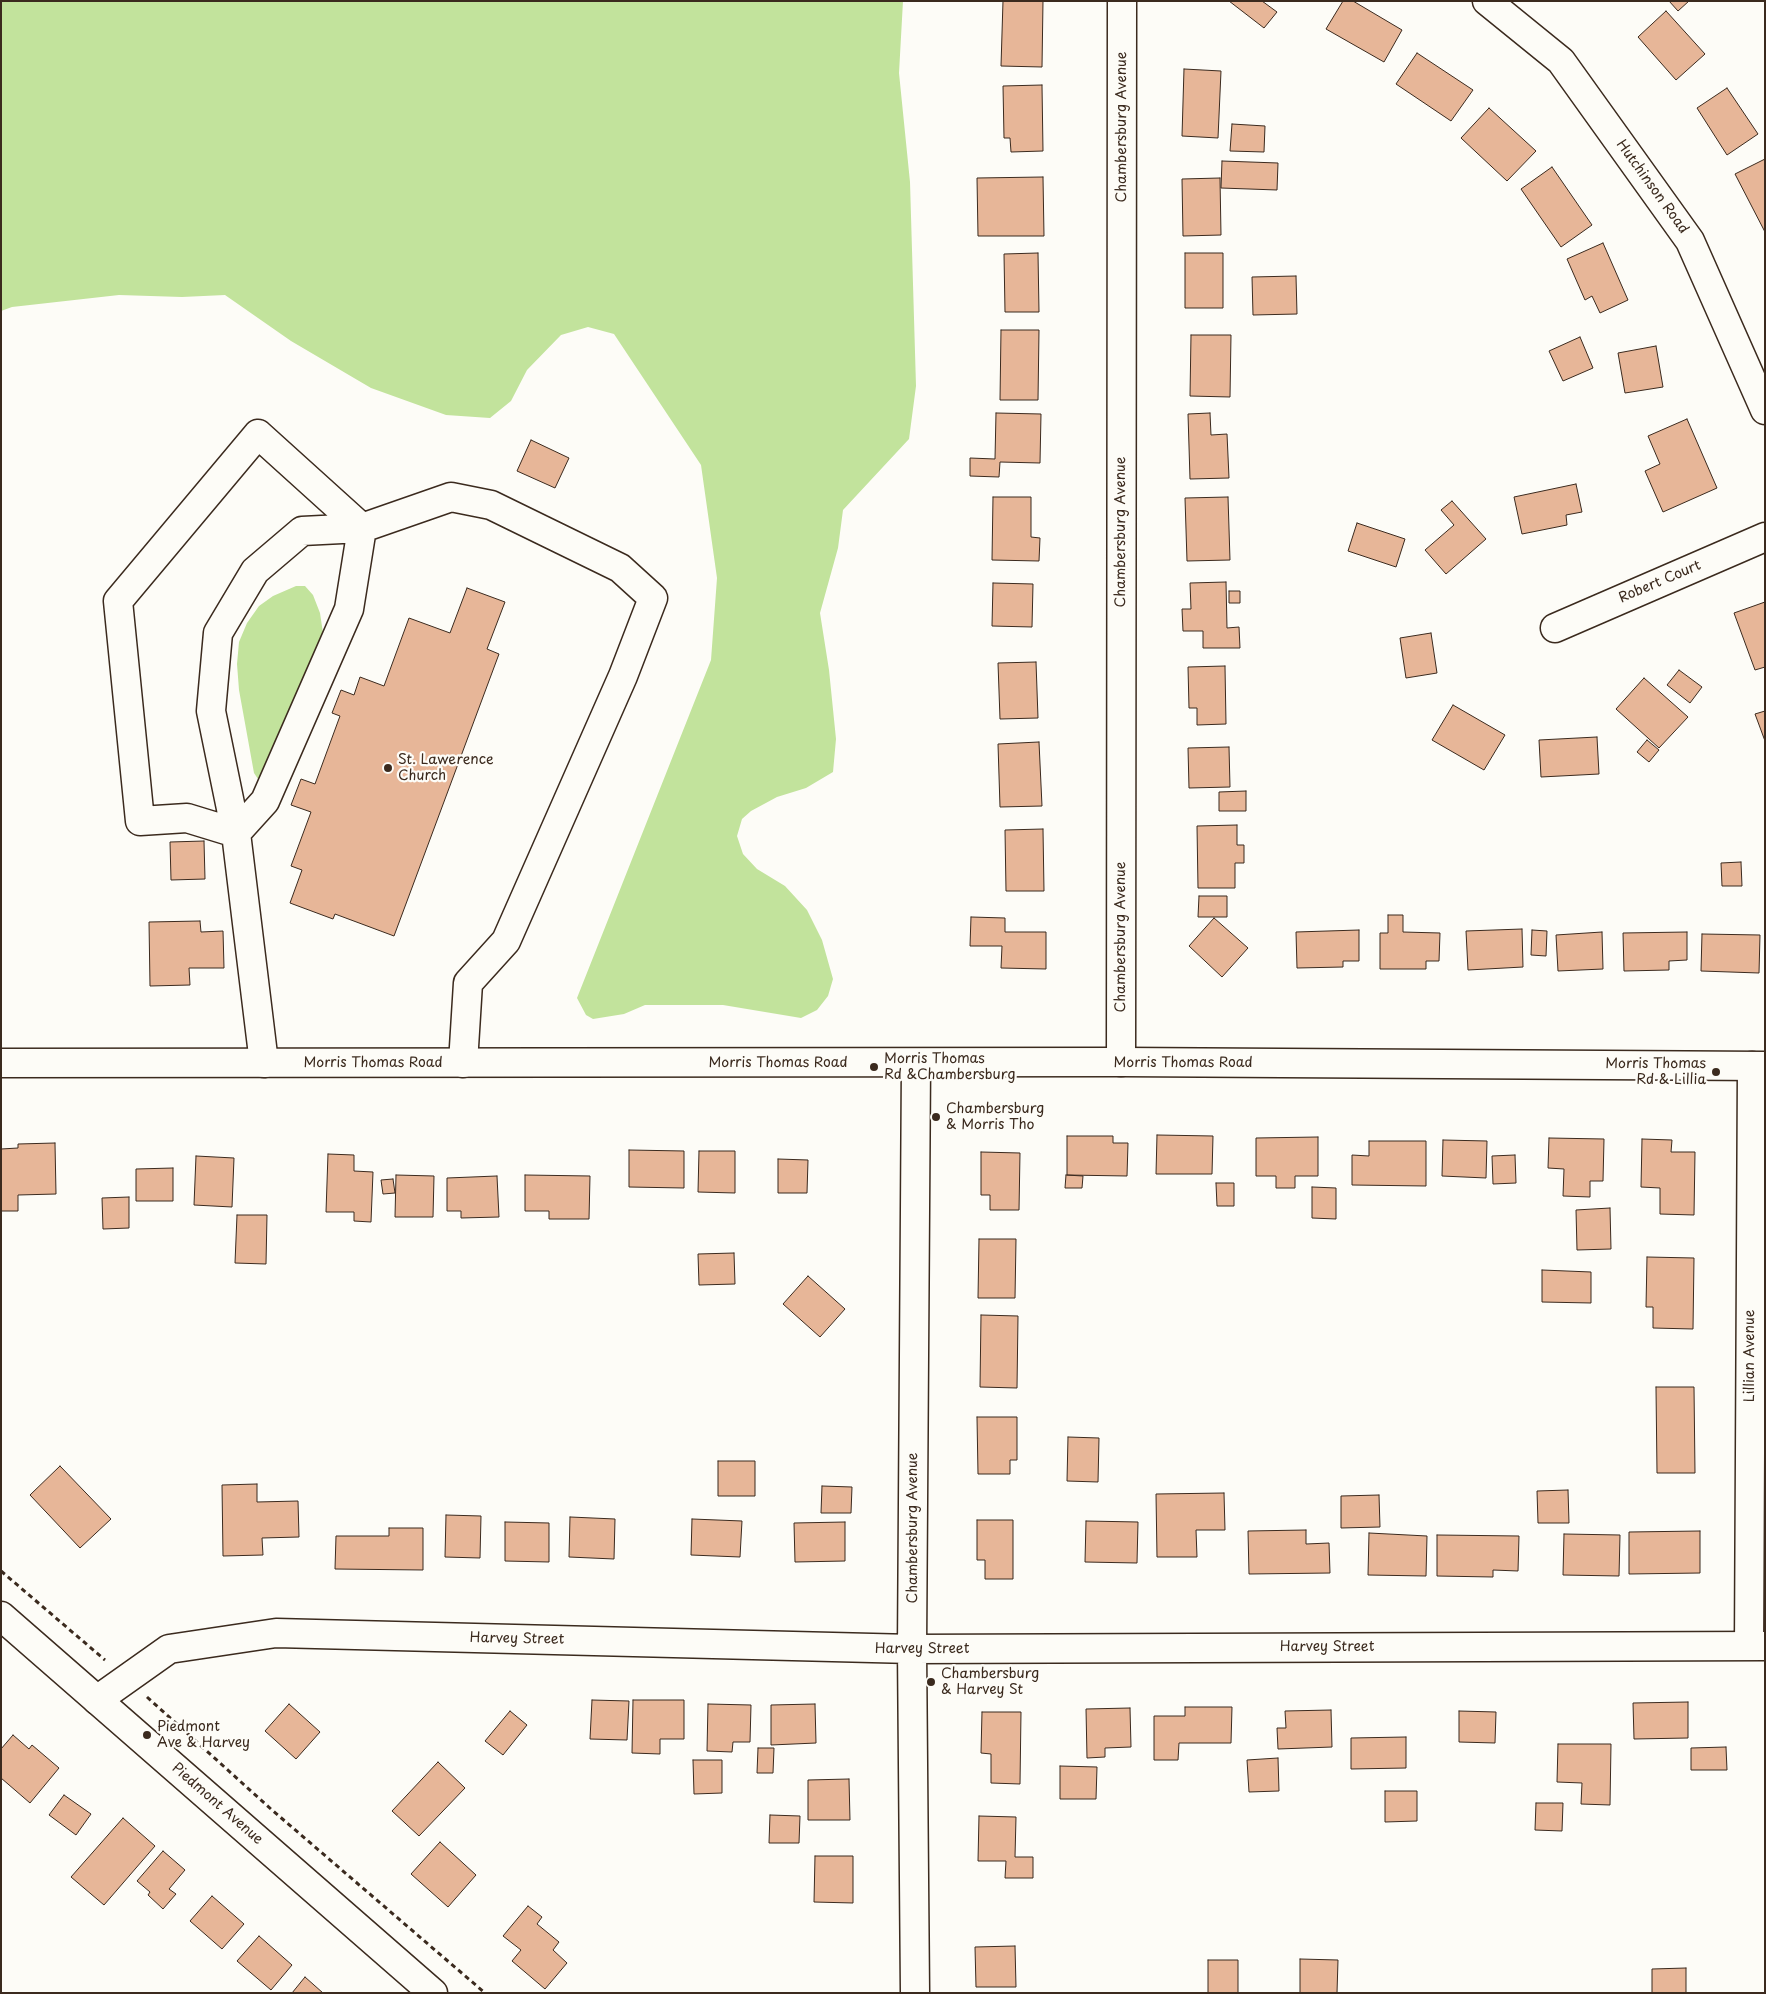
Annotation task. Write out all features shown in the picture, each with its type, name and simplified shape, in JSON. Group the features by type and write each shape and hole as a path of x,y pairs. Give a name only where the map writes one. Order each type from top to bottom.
{"street":[{"name":"Chambersburg Avenue","path":"1121,1062 1122,1"},
{"name":"Hutchinson Road","path":"1487,1 1561,61 1690,241 1765,410"},
{"path":"236,833 187,818 140,821 118,601 258,434 362,528"},
{"path":"264,1063 236,833 211,711 218,633 255,571 302,531 362,528 451,498 491,505 620,568 653,598 622,676 510,933 506,941 468,983 463,1063"},
{"path":"236,833 265,801 298,731 349,609 362,528"},
{"name":"Robert Court","path":"1555,628 1765,537"},
{"name":"Morris Thomas Road","path":"1,1063 1121,1062 1758,1066"},
{"name":"Chambersburg Avenue","path":"915,1993 912,1649 916,1063"},
{"name":"Lillian Avenue","path":"1757,1646 1758,1066"},
{"name":"Piedmont Avenue","path":"1,1616 433,1993"},
{"name":"Harvey Street","path":"97,1700 169,1649 276,1633 912,1649 1757,1646"}],"path":[{"path":"1,1570 127,1679 280,1816 485,1993"}],"green space":[{"path":"1,1 903,1 899,73 910,182 916,386 909,439 843,510 838,548 820,613 829,670 836,739 833,772 806,788 777,797 751,811 742,819 737,836 743,854 757,869 785,886 807,910 822,940 833,979 828,996 817,1010 801,1018 723,1005 645,1005 624,1014 593,1019 586,1015 577,998 711,660 717,578 701,465 614,334 588,327 561,335 527,370 511,401 490,418 446,415 371,388 291,341 225,295 182,297 119,295 12,307 1,311"},
{"path":"296,586 305,586 313,595 320,613 323,633 320,651 263,780 258,779 254,773 239,690 237,664 239,642 247,623 259,606 273,596"}],"building":[{"path":"1003,1 1043,1 1042,67 1001,66"},
{"path":"1229,1 1262,1 1277,12 1264,28"},
{"path":"1343,1 1353,1 1402,30 1384,62 1326,29"},
{"path":"1669,1 1689,1 1678,11"},
{"path":"1666,11 1705,54 1676,80 1638,37"},
{"path":"1417,53 1473,90 1451,121 1396,84"},
{"path":"1184,69 1221,71 1218,138 1182,136"},
{"path":"1042,85 1043,151 1011,152 1010,138 1004,138 1003,86"},
{"path":"1727,88 1758,134 1727,155 1697,108"},
{"path":"1489,108 1536,151 1507,181 1461,138"},
{"path":"1232,124 1265,126 1264,152 1230,151"},
{"path":"1765,159 1765,232 1735,174"},
{"path":"1222,161 1278,163 1277,190 1221,188"},
{"path":"1552,167 1592,225 1561,247 1521,189"},
{"path":"1043,177 1044,236 978,236 977,178"},
{"path":"1220,178 1221,235 1183,236 1182,179"},
{"path":"1603,243 1628,300 1600,313 1592,296 1585,300 1567,259"},
{"path":"1038,253 1039,312 1005,312 1004,254"},
{"path":"1185,253 1223,253 1223,308 1185,308"},
{"path":"1296,276 1297,314 1253,315 1252,277"},
{"path":"1001,330 1039,330 1038,400 1000,400"},
{"path":"1191,335 1231,335 1230,397 1190,396"},
{"path":"1580,337 1593,368 1563,381 1549,351"},
{"path":"1656,346 1663,387 1625,393 1618,353"},
{"path":"996,413 1041,414 1040,463 1000,462 999,477 970,476 970,458 995,459"},
{"path":"1210,413 1211,435 1227,434 1229,478 1190,479 1188,414"},
{"path":"1687,419 1717,488 1663,512 1645,471 1660,464 1648,436"},
{"path":"531,440 569,458 555,488 517,471"},
{"path":"1576,484 1582,512 1566,515 1567,525 1522,534 1514,497"},
{"path":"993,497 1031,497 1031,537 1040,538 1039,561 992,560"},
{"path":"1228,497 1230,560 1187,561 1185,498"},
{"path":"1452,501 1486,539 1446,574 1425,550 1454,525 1441,510"},
{"path":"1357,523 1405,539 1396,567 1348,551"},
{"path":"1226,582 1227,628 1239,627 1240,648 1203,648 1203,631 1183,631 1182,609 1191,609 1190,583"},
{"path":"993,583 1033,584 1032,627 992,626"},
{"name":"St. Lawerence Church","path":"467,588 505,602 487,649 499,654 394,936 335,914 333,919 290,903 302,870 291,866 311,812 291,805 301,779 315,784 340,716 332,713 341,690 354,695 360,677 384,686 409,618 450,633"},
{"path":"1229,591 1240,591 1240,603 1229,603"},
{"path":"1765,602 1765,667 1755,670 1734,613"},
{"path":"1431,633 1437,673 1406,678 1400,638"},
{"path":"1036,662 1038,718 1000,719 998,663"},
{"path":"1225,666 1226,724 1197,725 1197,708 1189,708 1188,667"},
{"path":"1679,670 1702,687 1690,703 1667,685"},
{"path":"1644,678 1688,717 1659,748 1616,709"},
{"path":"1453,705 1505,735 1484,770 1432,740"},
{"path":"1765,711 1765,741 1755,714"},
{"path":"1597,737 1599,774 1541,777 1539,740"},
{"path":"1647,740 1659,750 1649,762 1637,752"},
{"path":"1039,742 1042,806 1000,807 998,744"},
{"path":"1229,747 1230,787 1189,788 1188,748"},
{"path":"1246,791 1246,811 1219,811 1219,792"},
{"path":"1237,825 1237,845 1244,845 1244,863 1235,863 1235,888 1198,888 1197,826"},
{"path":"1043,829 1044,891 1006,891 1005,830"},
{"path":"204,841 205,879 171,880 170,842"},
{"path":"1741,862 1742,886 1722,886 1721,863"},
{"path":"1199,896 1227,896 1227,917 1198,917"},
{"path":"1388,915 1403,915 1403,932 1440,933 1439,961 1426,961 1426,969 1380,969 1380,933 1388,933"},
{"path":"971,917 1005,918 1005,932 1046,932 1046,969 1001,968 1002,946 970,946"},
{"path":"1214,918 1248,948 1222,977 1189,946"},
{"path":"200,921 201,932 223,931 224,968 189,968 190,985 150,986 149,922"},
{"path":"1522,929 1523,967 1468,970 1466,931"},
{"path":"1359,930 1359,961 1343,961 1343,967 1297,968 1296,932"},
{"path":"1532,930 1547,931 1546,956 1531,955"},
{"path":"1602,932 1603,969 1558,971 1556,935"},
{"path":"1687,932 1687,960 1669,961 1669,970 1624,971 1623,933"},
{"path":"1702,934 1760,935 1759,973 1701,971"},
{"path":"1157,1135 1213,1136 1212,1174 1156,1174"},
{"path":"1067,1136 1113,1136 1113,1143 1128,1143 1127,1176 1067,1175"},
{"path":"1318,1137 1318,1176 1295,1176 1295,1188 1276,1188 1276,1176 1256,1176 1256,1138"},
{"path":"1549,1138 1604,1139 1603,1181 1590,1181 1590,1197 1563,1196 1564,1169 1548,1168"},
{"path":"1642,1139 1672,1140 1671,1152 1695,1152 1694,1215 1660,1214 1660,1188 1641,1187"},
{"path":"1443,1140 1487,1141 1486,1178 1442,1176"},
{"path":"1369,1141 1426,1141 1426,1186 1352,1185 1352,1155 1369,1156"},
{"path":"55,1143 56,1194 18,1195 18,1211 1,1211 1,1149 18,1148 18,1144"},
{"path":"629,1150 684,1151 684,1188 629,1187"},
{"path":"699,1151 735,1151 735,1193 698,1192"},
{"path":"981,1152 1020,1153 1019,1210 990,1210 990,1195 981,1195"},
{"path":"328,1154 354,1155 354,1171 373,1172 371,1222 354,1221 354,1212 326,1212"},
{"path":"1515,1155 1516,1183 1493,1184 1492,1156"},
{"path":"196,1156 234,1158 232,1207 194,1205"},
{"path":"778,1159 808,1160 807,1193 778,1193"},
{"path":"173,1168 173,1201 136,1201 136,1169"},
{"path":"396,1175 434,1176 433,1217 395,1217"},
{"path":"525,1175 590,1176 589,1219 549,1219 549,1211 525,1211"},
{"path":"1066,1175 1083,1176 1082,1188 1065,1188"},
{"path":"497,1176 499,1217 461,1218 461,1211 447,1211 447,1178"},
{"path":"393,1179 395,1193 383,1194 381,1180"},
{"path":"1216,1183 1234,1183 1234,1206 1217,1206"},
{"path":"1312,1187 1336,1188 1336,1219 1312,1218"},
{"path":"129,1197 129,1228 103,1229 102,1198"},
{"path":"1610,1208 1611,1249 1577,1250 1576,1210"},
{"path":"237,1215 267,1215 266,1264 235,1263"},
{"path":"979,1239 1016,1239 1015,1298 978,1298"},
{"path":"734,1253 735,1284 699,1285 698,1254"},
{"path":"1647,1257 1694,1258 1693,1329 1653,1328 1653,1307 1646,1307"},
{"path":"1542,1270 1591,1272 1591,1303 1542,1302"},
{"path":"808,1276 845,1309 820,1337 783,1304"},
{"path":"981,1315 1018,1316 1017,1388 980,1387"},
{"path":"1656,1387 1694,1387 1695,1473 1657,1473"},
{"path":"977,1417 1017,1417 1017,1460 1010,1460 1010,1474 978,1474"},
{"path":"1068,1437 1099,1438 1098,1482 1067,1481"},
{"path":"718,1461 755,1461 755,1496 718,1496"},
{"path":"60,1466 111,1519 80,1548 30,1495"},
{"path":"257,1484 257,1502 298,1501 299,1537 262,1538 263,1555 223,1556 222,1485"},
{"path":"822,1486 852,1487 851,1513 821,1513"},
{"path":"1568,1490 1569,1523 1538,1523 1537,1491"},
{"path":"1224,1493 1225,1530 1196,1530 1197,1557 1157,1557 1156,1494"},
{"path":"1379,1495 1380,1527 1341,1528 1341,1496"},
{"path":"446,1515 481,1516 480,1558 445,1557"},
{"path":"570,1517 615,1519 614,1559 569,1557"},
{"path":"692,1519 742,1521 740,1557 691,1555"},
{"path":"977,1520 1013,1520 1013,1579 985,1579 985,1560 977,1560"},
{"path":"1086,1521 1138,1522 1137,1563 1085,1562"},
{"path":"505,1522 549,1523 549,1562 505,1561"},
{"path":"845,1522 845,1561 795,1562 794,1523"},
{"path":"389,1528 423,1528 423,1570 335,1569 336,1536 389,1536"},
{"path":"1306,1530 1306,1544 1329,1543 1330,1573 1249,1574 1248,1531"},
{"path":"1700,1531 1700,1573 1629,1574 1629,1532"},
{"path":"1369,1533 1427,1536 1426,1576 1368,1575"},
{"path":"1564,1534 1620,1535 1619,1576 1563,1575"},
{"path":"1437,1535 1519,1536 1518,1571 1493,1570 1493,1577 1437,1576"},
{"path":"592,1700 629,1701 627,1740 590,1739"},
{"path":"633,1700 684,1700 684,1739 660,1739 660,1754 632,1753"},
{"path":"1688,1702 1688,1738 1634,1739 1633,1703"},
{"path":"289,1704 320,1732 296,1759 265,1731"},
{"path":"708,1704 751,1705 750,1742 733,1742 732,1752 707,1751"},
{"path":"815,1704 816,1743 771,1745 771,1705"},
{"path":"1185,1707 1232,1707 1231,1743 1179,1743 1178,1760 1154,1760 1154,1716 1185,1716"},
{"path":"1130,1708 1131,1747 1105,1748 1105,1757 1087,1758 1086,1709"},
{"path":"1331,1710 1332,1747 1278,1749 1277,1728 1286,1728 1285,1711"},
{"path":"510,1711 527,1725 503,1755 485,1741"},
{"path":"1459,1711 1496,1712 1495,1743 1459,1742"},
{"path":"982,1712 1021,1712 1020,1784 991,1783 991,1754 981,1753"},
{"path":"13,1735 29,1749 32,1745 59,1768 30,1803 1,1778 1,1749"},
{"path":"1406,1737 1406,1768 1351,1769 1351,1738"},
{"path":"1558,1744 1611,1744 1610,1805 1581,1804 1582,1783 1557,1782"},
{"path":"1726,1747 1727,1770 1691,1770 1691,1748"},
{"path":"758,1748 774,1748 773,1773 757,1773"},
{"path":"1278,1758 1279,1791 1249,1792 1247,1760"},
{"path":"693,1760 722,1760 722,1793 694,1794"},
{"path":"438,1762 465,1788 419,1836 392,1811"},
{"path":"1060,1766 1097,1767 1096,1799 1060,1799"},
{"path":"849,1779 850,1820 808,1820 808,1780"},
{"path":"1385,1791 1417,1791 1417,1821 1385,1822"},
{"path":"64,1795 91,1814 76,1835 49,1815"},
{"path":"1536,1803 1563,1803 1562,1831 1535,1830"},
{"path":"770,1815 800,1816 799,1843 769,1843"},
{"path":"979,1816 1016,1817 1015,1857 1033,1857 1033,1878 1005,1878 1006,1861 978,1861"},
{"path":"123,1818 155,1846 104,1905 71,1877"},
{"path":"440,1842 476,1875 448,1907 411,1874"},
{"path":"163,1851 185,1870 169,1889 176,1894 163,1909 148,1895 150,1892 137,1881"},
{"path":"815,1856 853,1856 853,1903 814,1902"},
{"path":"212,1896 244,1924 222,1949 190,1921"},
{"path":"528,1906 542,1917 537,1924 559,1942 553,1950 567,1963 545,1989 512,1961 521,1950 503,1936"},
{"path":"259,1936 292,1965 271,1990 237,1961"},
{"path":"1015,1946 1016,1987 976,1987 975,1947"},
{"path":"1300,1959 1338,1960 1337,1993 1300,1993"},
{"path":"1208,1960 1238,1960 1238,1993 1208,1993"},
{"path":"1686,1968 1686,1993 1652,1993 1652,1969"},
{"path":"305,1977 323,1993 292,1993"}],"place":[{"name":"St. Lawerence Church","path":"388,768"},
{"name":"Morris Thomas Rd &Chambersburg","path":"874,1067"},
{"name":"Morris Thomas Rd & Lillia","path":"1716,1072"},
{"name":"Chambersburg & Morris Tho","path":"936,1117"},
{"name":"Chambersburg & Harvey St","path":"931,1682"},
{"name":"Piedmont Ave & Harvey","path":"147,1735"}]}
